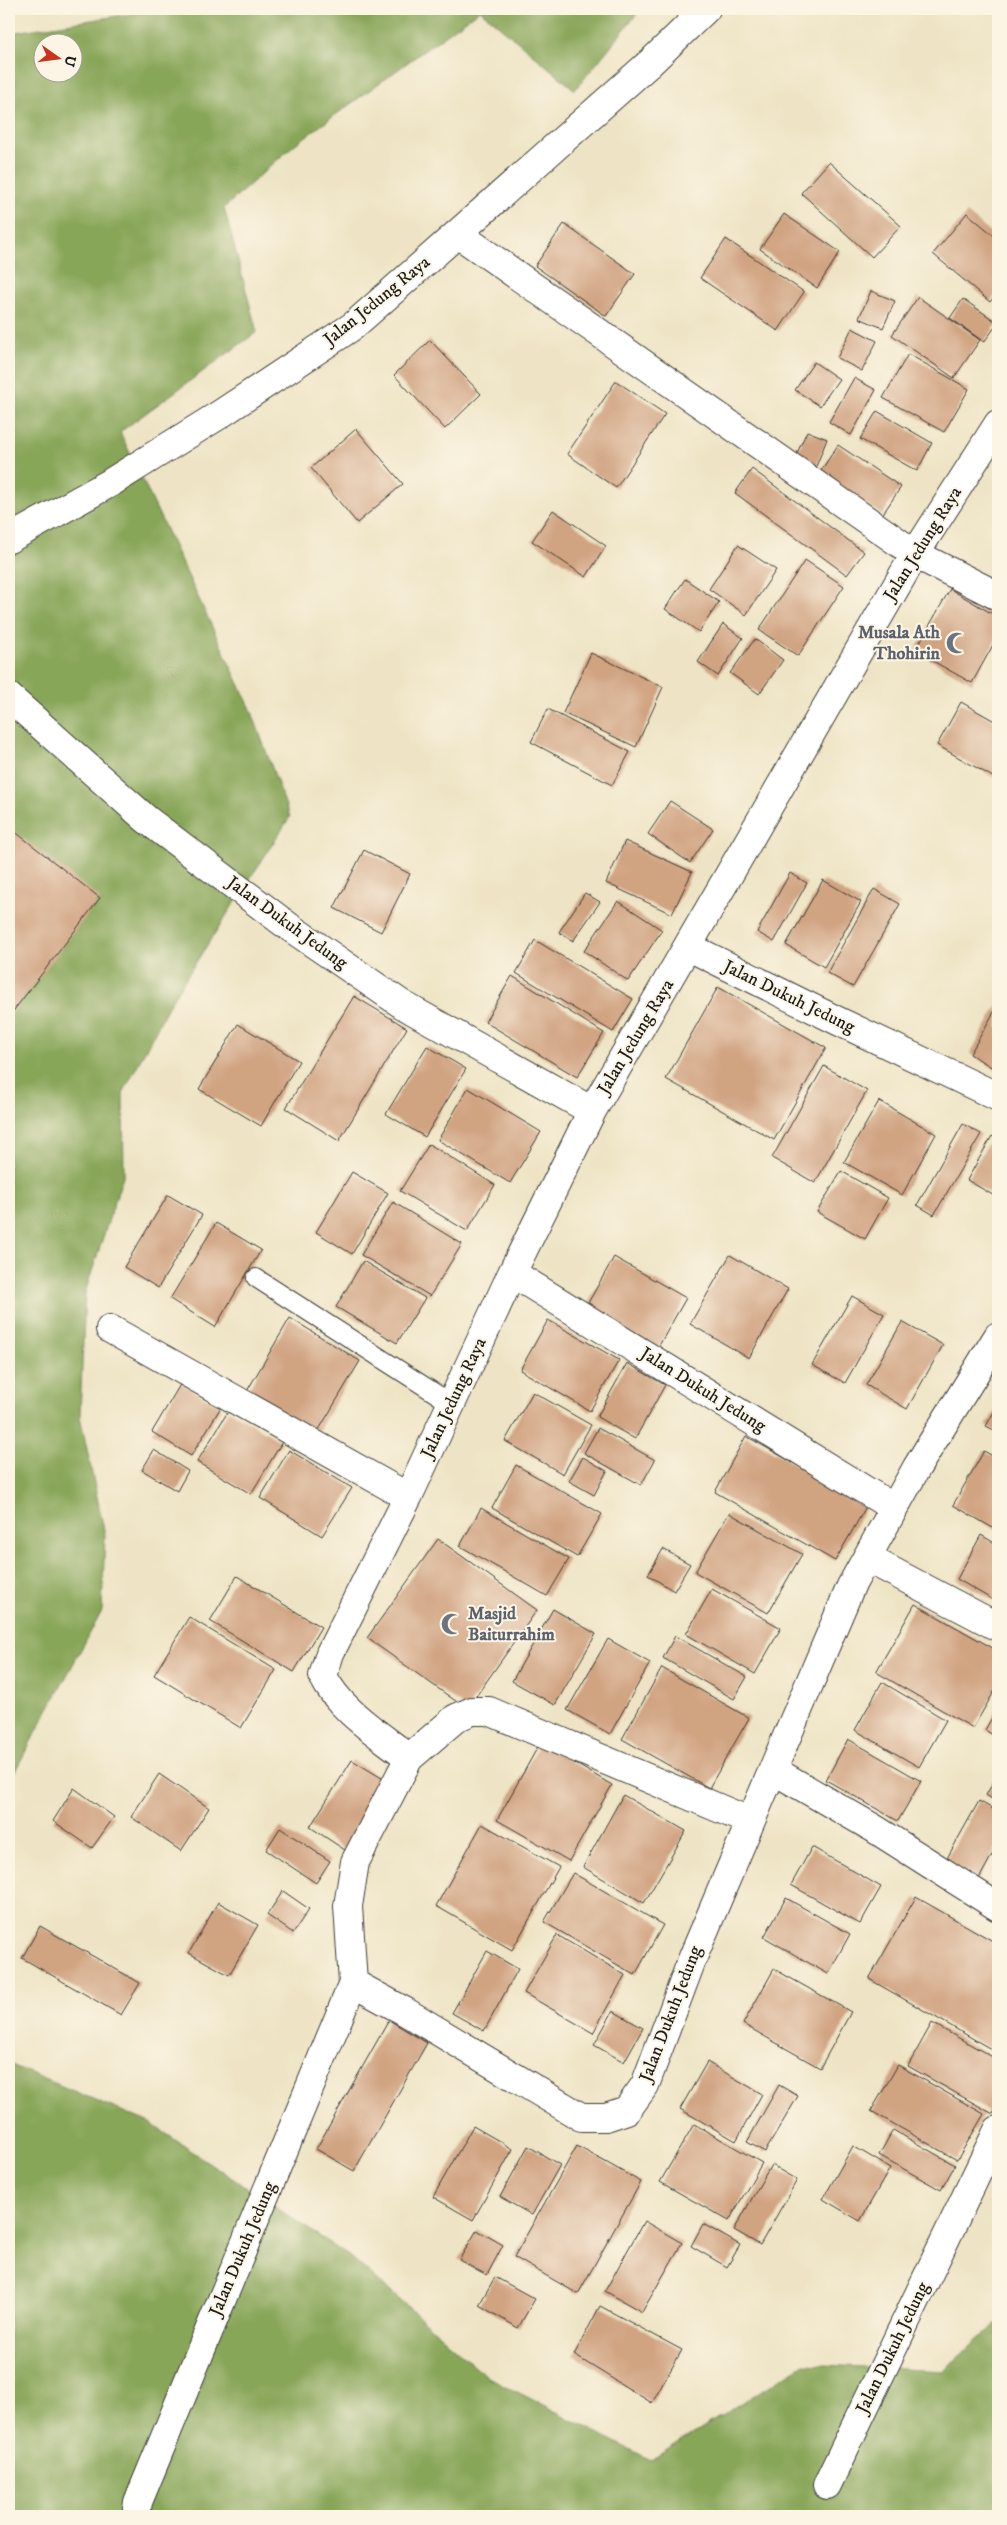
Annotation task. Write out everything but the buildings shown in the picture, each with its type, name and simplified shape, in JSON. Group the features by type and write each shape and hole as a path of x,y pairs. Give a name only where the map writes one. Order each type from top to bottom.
{"street":[{"name":"Jalan Jedung Raya","path":"9,539 110,483 219,415 353,326 651,62 706,9"},
{"path":"458,234 915,554 998,596"},
{"name":"Jalan Jedung Raya","path":"409,1758 345,1707 331,1692 323,1676 330,1653 408,1497 512,1272 592,1111 689,947 915,554 998,424"},
{"name":"Jalan Dukuh Jedung","path":"9,697 146,819 288,926 403,1005 592,1111"},
{"name":"Jalan Dukuh Jedung","path":"689,947 820,1013 998,1097"},
{"name":"Jalan Dukuh Jedung","path":"512,1272 894,1508"},
{"path":"110,1329 408,1497"},
{"name":"Jalan Dukuh Jedung","path":"353,1983 406,2012 582,2117 606,2118 627,2110 645,2085 692,1957 851,1586 894,1508 998,1336"},
{"path":"867,1558 998,1627"},
{"name":"Jalan Dukuh Jedung","path":"136,2516 138,2502 353,1983 348,1906 355,1862 409,1758 456,1718 472,1711 489,1711 749,1821"},
{"path":"773,1770 875,1829 998,1907"},
{"name":"Jalan Dukuh Jedung","path":"828,2485 998,2130"}],"lane":[{"path":"256,1278 452,1404"}],"green space":[{"path":"161,9 641,9 575,90 480,10 294,145 224,208 257,332 120,432 250,707 290,817 171,1001 123,1093 124,1173 85,1293 80,1416 105,1535 102,1611 9,1782 9,33"},
{"path":"9,2064 150,2123 353,2259 488,2377 651,2460 804,2364 943,2371 998,2322 998,2516 9,2516"}],"place":[{"name":"Musala Ath Thohirin","path":"957,643"},
{"name":"Masjid Baiturrahim","path":"452,1624"}]}
